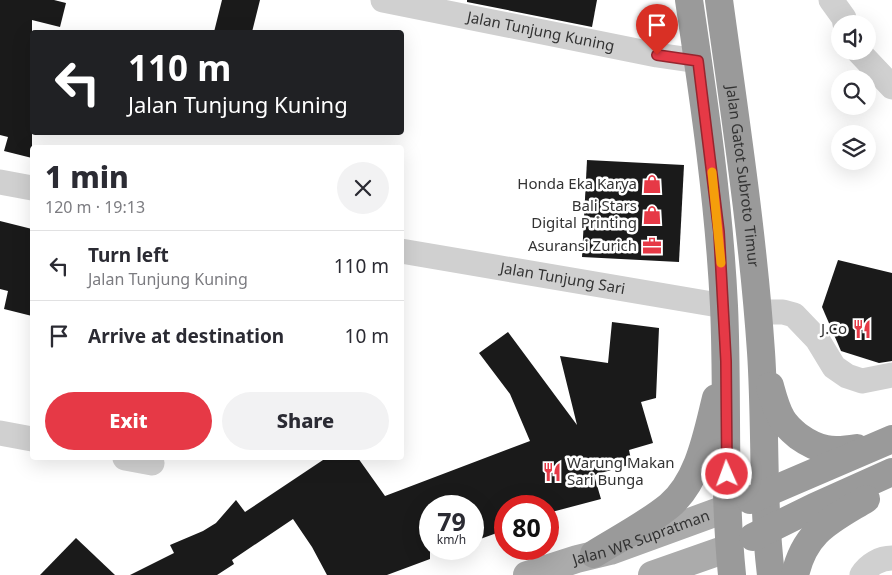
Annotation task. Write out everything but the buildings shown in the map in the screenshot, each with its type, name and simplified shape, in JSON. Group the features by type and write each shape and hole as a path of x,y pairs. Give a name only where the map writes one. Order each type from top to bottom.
{"highway":[{"path":"689,0 719,232 724,306 726,457 729,548 732,575"},
{"name":"Jalan Gatot Subroto Timur","path":"718,0 749,216 761,353"},
{"path":"761,353 779,413 791,431 822,449 841,450 885,442"},
{"path":"761,353 767,531 771,575"},
{"path":"594,554 668,507 684,489 696,466 709,428 726,361"},
{"name":"Jalan WR Supratman","path":"728,508 766,494 885,442"},
{"path":"729,548 892,472"},
{"path":"795,575 798,561 810,537 824,525 892,480"}],"main road":[{"name":"Jalan WR Supratman","path":"526,575 594,554 610,551 728,508"},
{"path":"652,575 729,548"}],"street":[{"name":"Jalan Tunjung Kuning","path":"384,0 657,55 698,61"},
{"path":"830,0 842,15"},
{"path":"866,60 892,87"},
{"path":"0,182 30,188"},
{"name":"Jalan Tunjung Sari","path":"404,252 724,306"},
{"path":"757,312 783,312 794,315 816,339 834,367 847,376 862,381 892,375"},
{"path":"0,433 30,440"},
{"path":"139,460 152,462"},
{"path":"868,573 885,558 892,558"}],"slow traffic":[{"path":"712,172 721,263"}],"place":[{"name":"Honda Eka Karya","path":"652,184"},
{"name":"Bali Stars Digital Printing","path":"652,215"},
{"name":"Asuransi Zurich","path":"652,246"},
{"name":"J.Co","path":"862,329"},
{"name":"Warung Makan Sari Bunga","path":"552,472"}],"route":[{"path":"657,55 698,61 719,232 726,361 727,474"}]}
